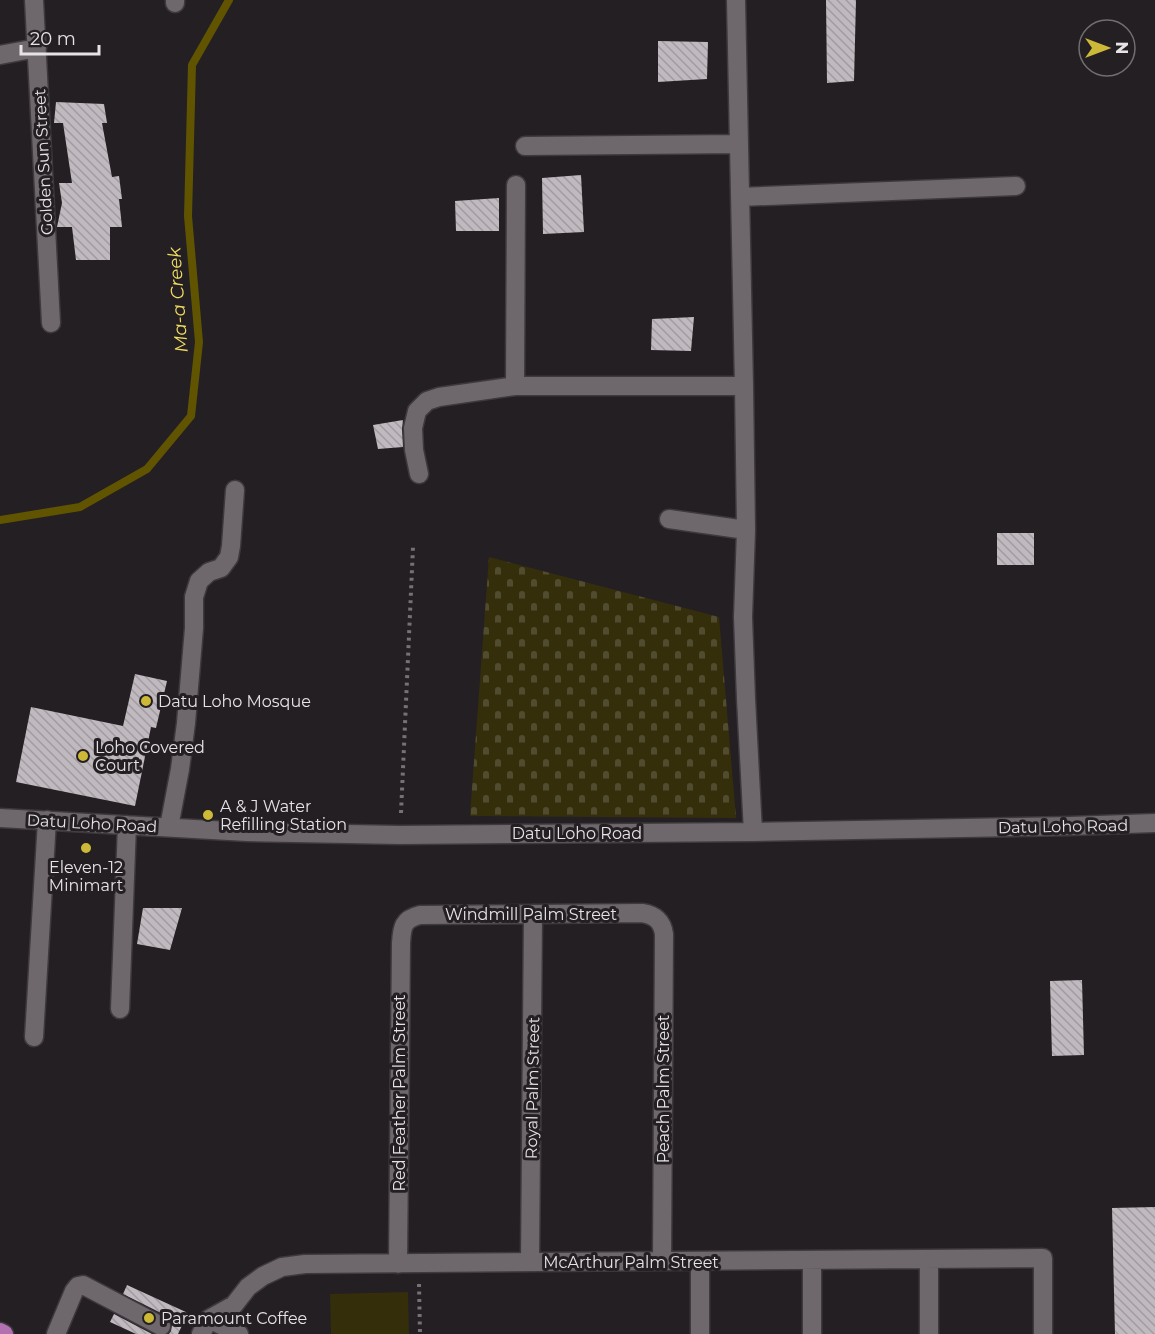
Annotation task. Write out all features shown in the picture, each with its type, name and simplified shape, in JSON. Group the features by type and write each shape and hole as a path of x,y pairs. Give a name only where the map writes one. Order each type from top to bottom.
{"main road":[{"path":"0,1332 4,1334"}],"street":[{"name":"Golden Sun Street","path":"34,0 51,323"},
{"path":"736,0 746,530 744,617 753,832"},
{"path":"0,55 37,48"},
{"path":"525,146 738,144"},
{"path":"515,386 516,185"},
{"path":"740,197 1016,186"},
{"path":"419,474 414,450 413,428 417,411 427,401 439,397 515,386 744,386"},
{"path":"169,827 186,723 194,628 194,597 199,581 209,572 221,568 229,557 235,490"},
{"path":"669,519 746,530"},
{"name":"Datu Loho Road","path":"0,818 247,832 400,835 753,832 1155,824"},
{"path":"34,1037 47,820"},
{"path":"120,1009 127,825"},
{"name":"Windmill Palm Street","path":"405,922 411,917 420,915 642,913 650,914 657,919"},
{"name":"Royal Palm Street","path":"530,1262 533,914"},
{"name":"Peach Palm Street","path":"657,919 663,926 664,934 663,1262"},
{"name":"Red Feather Palm Street","path":"398,1264 401,943 405,922"},
{"name":"McArthur Palm Street","path":"205,1326 234,1305 248,1287 263,1276 282,1268 305,1264 1043,1258 1043,1334"},
{"path":"929,1334 930,1259"},
{"path":"812,1260 812,1334"},
{"path":"700,1261 700,1334"},
{"path":"56,1334 78,1286 83,1286 161,1326"},
{"path":"205,1326 238,1334 234,1305"}],"path":[{"path":"400,835 413,547"},
{"path":"419,1263 420,1334"}],"green space":[{"path":"489,557 719,617 736,818 470,816"},
{"path":"408,1292 409,1334 331,1334 330,1294"}],"building":[{"path":"826,0 856,0 854,81 827,83"},
{"path":"658,41 708,42 707,79 658,82"},
{"path":"56,102 104,104 107,123 102,123 112,177 119,176 122,199 119,199 122,227 110,227 110,260 76,260 72,227 57,227 62,203 59,183 72,183 63,123 54,123"},
{"path":"581,175 584,232 543,234 542,178"},
{"path":"499,198 499,231 456,231 455,201"},
{"path":"694,317 691,351 651,350 652,319"},
{"path":"403,420 403,447 378,449 373,425"},
{"path":"997,533 1034,533 1034,565 997,565"},
{"name":"Loho Covered Court","path":"135,674 167,681 156,728 151,727 135,806 16,782 31,707 123,726"},
{"path":"143,908 182,908 170,950 137,944"},
{"path":"1082,980 1084,1055 1052,1056 1050,981"},
{"path":"1155,1207 1155,1334 1115,1334 1112,1208"},
{"path":"127,1285 188,1313 178,1334 169,1334 172,1325 167,1316 123,1294"},
{"path":"114,1314 152,1334 136,1334 110,1322"}],"waterway":[{"name":"Ma-a Creek","path":"0,520 80,507 147,469 191,416 199,342 188,216 192,65 229,0"}],"place":[{"name":"Datu Loho Mosque","path":"146,701"},
{"name":"Loho Covered Court","path":"83,756"},
{"name":"A & J Water Refilling Station","path":"208,815"},
{"name":"Eleven-12 Minimart","path":"86,848"},
{"name":"Paramount Coffee","path":"149,1318"}]}
